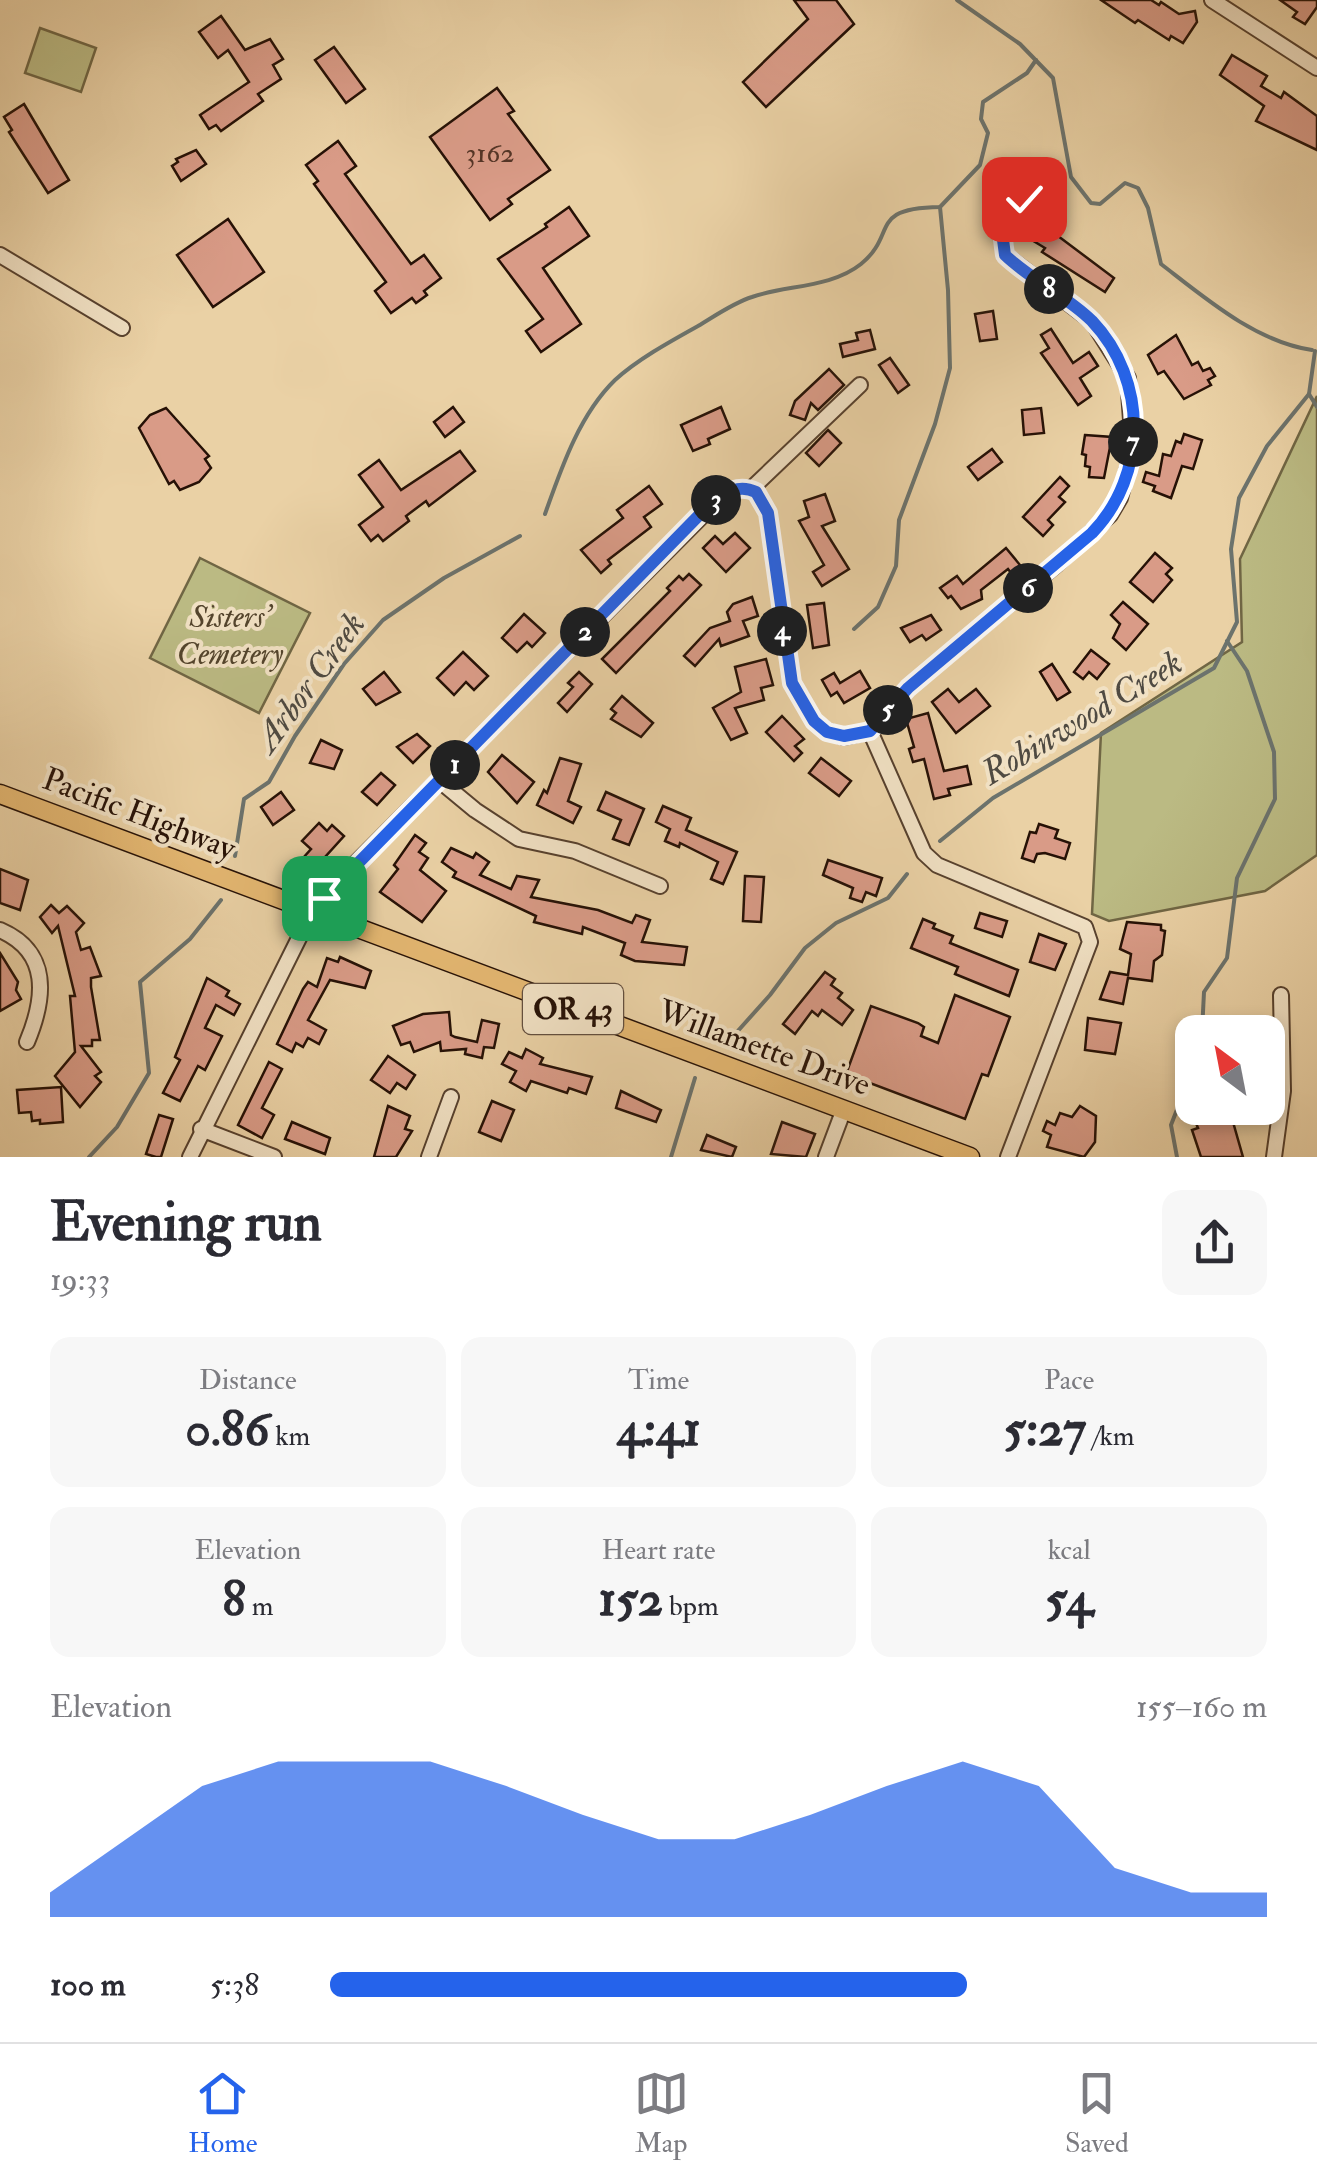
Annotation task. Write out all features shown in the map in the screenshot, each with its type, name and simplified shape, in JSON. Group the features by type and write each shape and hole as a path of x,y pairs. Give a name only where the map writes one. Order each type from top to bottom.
{"main road":[{"name":"Pacific Highway","path":"0,794 313,912"},
{"name":"Willamette Drive","path":"313,912 970,1157"}],"street":[{"path":"1212,0 1315,62"},
{"path":"750,489 768,513 785,653 799,698 814,721 827,732 844,736 870,731 908,688 1110,515 1125,481 1134,433 1128,378 1092,322 1005,255 1002,232 1024,199"},
{"path":"0,255 122,328"},
{"path":"190,1157 313,912 331,888 712,502 731,490 750,489 860,384"},
{"path":"870,731 924,854 937,866 1085,927 1090,942 1008,1157"},
{"path":"440,781 475,810 519,838 575,851 660,886"},
{"path":"0,930 24,944 39,968 39,1008 27,1042"},
{"path":"1274,1157 1283,1091 1281,995"},
{"path":"429,1157 451,1097"},
{"path":"826,1157 844,1109"},
{"path":"201,1129 274,1157"}],"green space":[{"path":"40,28 96,48 81,92 25,73"},
{"path":"1317,396 1317,855 1265,891 1109,921 1092,914 1101,733 1242,642 1240,559"},
{"name":"Sisters' Cemetery","path":"200,558 310,613 259,713 150,658"}],"building":[{"path":"794,0 836,0 854,24 766,107 743,82 808,19"},
{"path":"1101,0 1151,0 1159,5 1161,2 1179,14 1195,11 1197,22 1183,43 1171,36 1169,40"},
{"path":"1280,0 1317,0 1317,7 1305,24 1293,17 1297,12"},
{"path":"221,16 245,50 270,39 283,59 273,65 281,79 258,94 263,101 221,131 216,125 209,129 200,115 249,82 228,50 218,58 199,32"},
{"path":"334,47 365,89 346,103 315,60"},
{"path":"1232,55 1267,76 1261,86 1281,98 1284,92 1317,116 1317,150 1256,121 1264,106 1220,75"},
{"path":"497,88 514,111 508,114 550,170 508,199 512,204 490,220 430,137"},
{"path":"24,104 69,180 48,193 9,132 12,130 4,117"},
{"path":"338,141 356,166 345,174 411,264 424,255 441,278 416,303 412,298 391,313 375,291 386,282 314,184 318,181 306,165"},
{"path":"196,150 206,164 181,181 172,166 178,162 176,159"},
{"path":"569,207 589,236 543,268 581,324 541,352 526,331 543,319 498,259 547,227 545,224"},
{"path":"228,219 264,272 213,307 177,255"},
{"path":"1038,221 1114,278 1105,292 1042,252 1045,248 1027,237"},
{"path":"993,311 997,339 980,341 975,314"},
{"path":"1051,329 1073,363 1089,352 1098,366 1080,378 1091,396 1078,405 1041,353 1049,348 1041,335"},
{"path":"870,330 875,349 843,357 840,344 858,340 856,333"},
{"path":"1176,335 1192,365 1198,362 1203,371 1210,368 1215,376 1208,380 1211,385 1184,399 1164,371 1158,374 1148,355"},
{"path":"890,358 909,385 898,393 879,365"},
{"path":"829,369 844,385 818,410 811,403 805,420 790,415 795,401"},
{"path":"453,407 464,422 445,437 434,422"},
{"path":"721,407 730,429 693,451 681,425"},
{"path":"166,408 209,456 205,459 211,468 199,482 180,490 174,481 169,484 139,428 150,415"},
{"path":"1041,408 1044,433 1024,435 1022,410"},
{"path":"828,430 841,443 819,466 806,453"},
{"path":"1184,434 1202,440 1193,469 1182,466 1171,498 1143,482 1146,472 1159,476 1163,454 1171,456 1176,441 1181,443"},
{"path":"1085,435 1112,437 1104,478 1089,477 1090,467 1085,466 1086,455 1082,454"},
{"path":"992,449 1002,462 978,480 968,467"},
{"path":"460,451 475,471 429,506 426,501 406,516 409,521 383,541 378,535 371,541 359,525 383,507 359,475 379,460 401,490"},
{"path":"1060,477 1069,486 1059,497 1065,502 1048,520 1053,525 1043,536 1023,517"},
{"path":"649,486 662,504 644,517 651,527 608,560 611,564 601,573 581,550 623,518 617,510"},
{"path":"825,494 835,521 822,526 849,569 822,586 813,572 824,565 799,521 809,517 804,501"},
{"path":"735,533 750,548 726,572 703,548 715,536 723,544"},
{"path":"1006,548 1020,565 1011,573 1008,569 981,590 982,599 961,609 940,588 957,576 963,584"},
{"path":"1155,553 1172,568 1166,574 1172,580 1153,602 1130,582"},
{"path":"689,574 701,585 616,673 602,659 670,591 667,588 679,576 683,580"},
{"path":"752,597 758,616 743,621 749,636 721,646 719,639 695,666 684,656 710,628 730,621 727,612 733,604"},
{"path":"1123,602 1148,624 1126,650 1113,638 1120,624 1111,615"},
{"path":"824,603 829,645 813,648 807,605"},
{"path":"524,614 545,633 532,647 527,642 517,652 502,638"},
{"path":"931,615 941,630 926,640 922,635 910,642 901,628"},
{"path":"1091,650 1109,664 1097,679 1089,672 1083,679 1074,672"},
{"path":"463,652 488,676 474,690 466,682 454,695 437,678"},
{"path":"766,659 773,685 761,688 764,700 735,708 747,733 731,740 713,708 741,692 735,667"},
{"path":"1052,664 1070,692 1057,700 1040,672"},
{"path":"860,671 870,688 844,703 837,692 831,696 822,680 834,673 840,683"},
{"path":"384,672 400,692 376,705 363,689"},
{"path":"579,672 592,684 567,712 558,703 573,687 568,683"},
{"path":"948,689 959,702 976,689 990,706 956,733 932,702"},
{"path":"622,696 653,723 641,737 611,719 616,713 611,709"},
{"path":"928,713 944,771 967,766 971,784 948,789 950,795 934,799 924,759 913,762 909,749 914,747 906,719"},
{"path":"782,716 804,739 795,746 802,753 794,761 766,732"},
{"path":"417,734 430,746 413,763 397,747"},
{"path":"321,740 342,750 334,769 310,763"},
{"path":"502,755 534,782 517,803 488,772"},
{"path":"560,758 581,764 568,801 581,807 573,823 537,805 544,790 547,793"},
{"path":"821,758 851,781 839,796 809,773"},
{"path":"381,773 395,785 377,805 362,792"},
{"path":"281,792 294,810 273,825 261,807"},
{"path":"606,792 644,809 629,845 613,839 621,820 598,810"},
{"path":"663,806 691,818 686,830 737,852 723,884 711,879 718,862 680,843 679,847 665,841 670,829 656,822"},
{"path":"319,823 327,831 332,825 344,836 315,868 303,858 311,849 302,841"},
{"path":"1039,824 1058,830 1055,838 1070,843 1065,859 1045,853 1037,854 1034,862 1022,858 1030,832 1036,833"},
{"path":"415,835 426,843 419,852 428,858 420,870 446,891 422,922 380,892 398,869 394,865"},
{"path":"451,848 473,858 476,853 489,862 480,875 511,889 517,876 539,880 531,897 598,910 632,923 636,915 650,920 642,942 687,947 684,965 635,961 621,955 625,943 583,927 582,934 534,922 536,916 453,877 456,872 442,862"},
{"path":"828,860 882,878 876,896 866,892 862,902 850,898 853,888 823,875"},
{"path":"0,869 28,880 20,910 0,903"},
{"path":"745,876 764,877 761,922 743,921"},
{"path":"51,905 59,913 67,906 84,923 76,932 81,950 90,947 101,976 91,978 100,1040 92,1040 92,1046 81,1046 101,1072 95,1076 101,1082 80,1107 55,1076 75,1052 70,996 75,996 58,926 52,933 40,917"},
{"path":"980,913 1007,921 1002,937 975,928"},
{"path":"923,919 953,936 950,943 1018,970 1009,996 955,974 958,967 911,948"},
{"path":"1127,922 1161,925 1165,931 1162,955 1154,961 1152,981 1128,978 1123,1004 1100,999 1110,972 1128,975 1131,954 1120,949"},
{"path":"1039,934 1066,944 1055,970 1030,962"},
{"path":"0,953 18,982 16,990 21,999 0,1011"},
{"path":"340,957 371,971 365,988 330,980 308,1020 326,1030 319,1044 308,1038 303,1047 296,1043 292,1052 277,1044 308,982 317,987 327,958 338,962"},
{"path":"825,972 835,979 831,985 842,993 838,998 853,1010 842,1025 822,1010 818,1016 812,1011 795,1034 783,1024"},
{"path":"207,978 229,991 226,996 240,1004 234,1015 216,1005 205,1028 222,1036 205,1070 198,1066 180,1101 163,1093 180,1060 175,1057"},
{"path":"955,995 1010,1017 988,1076 982,1074 965,1119 846,1074 871,1006 918,1023 924,1027 921,1036 938,1043"},
{"path":"449,1012 451,1035 455,1037 477,1042 482,1020 499,1024 494,1048 484,1047 482,1058 465,1054 466,1049 441,1051 440,1042 414,1052 410,1042 401,1045 393,1026 423,1014"},
{"path":"1088,1018 1121,1023 1115,1054 1085,1050"},
{"path":"526,1049 543,1058 540,1064 592,1077 586,1094 569,1088 567,1093 531,1081 526,1091 510,1082 516,1071 502,1064 509,1052 522,1058"},
{"path":"388,1056 415,1075 406,1089 397,1083 390,1093 371,1080"},
{"path":"269,1062 282,1069 262,1108 274,1115 262,1138 238,1125"},
{"path":"61,1087 63,1122 40,1124 40,1120 32,1121 31,1112 19,1113 17,1090"},
{"path":"621,1091 661,1110 656,1122 616,1108"},
{"path":"492,1101 514,1110 501,1141 479,1132"},
{"path":"388,1106 410,1116 405,1129 412,1131 396,1157 374,1157"},
{"path":"1080,1106 1096,1116 1095,1142 1084,1157 1047,1147 1051,1135 1043,1131 1047,1121 1055,1125 1060,1113 1072,1117"},
{"path":"159,1115 173,1119 161,1157 156,1157 146,1154"},
{"path":"292,1122 330,1138 325,1154 285,1139"},
{"path":"782,1122 815,1134 806,1157 771,1154"},
{"path":"1197,1125 1234,1125 1243,1157 1201,1157 1192,1130"},
{"path":"707,1135 736,1147 732,1157 701,1150"}],"waterway":[{"path":"957,0 1020,44 1053,78 1071,177 1091,203 1100,204 1125,183 1138,188 1148,208 1161,264 1251,328 1312,350"},
{"name":"Arbor Creek","path":"545,514 581,426 615,380 655,351 738,303 849,272 872,253 893,218 902,212 940,207 980,165 988,133 981,119 983,102 1027,73 1036,60"},
{"path":"854,629 878,607 896,566 899,520 935,424 950,368 940,207"},
{"name":"Robinwood Creek","path":"940,841 993,798 1214,668 1237,622 1231,549 1239,498 1267,446 1309,394 1315,351"},
{"path":"1309,394 1317,407"},
{"name":"Arbor Creek","path":"235,856 244,799 269,782 344,664 383,620 444,578 520,536"},
{"path":"1203,1015 1204,992 1227,958 1237,878 1275,799 1274,752 1247,671 1227,641"},
{"name":"Robinwood Creek","path":"728,1042 805,948 836,923 888,898 907,874"},
{"name":"Arbor Creek","path":"89,1157 117,1127 149,1073 140,982 190,939 221,900"},
{"name":"Robinwood Creek","path":"671,1157 695,1078"},
{"path":"1175,1115 1171,1125 1177,1157"}],"route":[{"path":"324,898 712,502 731,490 744,488 756,492 768,513 792,683 814,721 837,736 858,736 870,731 908,688 1092,533 1110,515 1125,481 1133,448 1132,394 1128,378 1104,335 1062,296 1005,255 1002,232 1024,199"}]}
